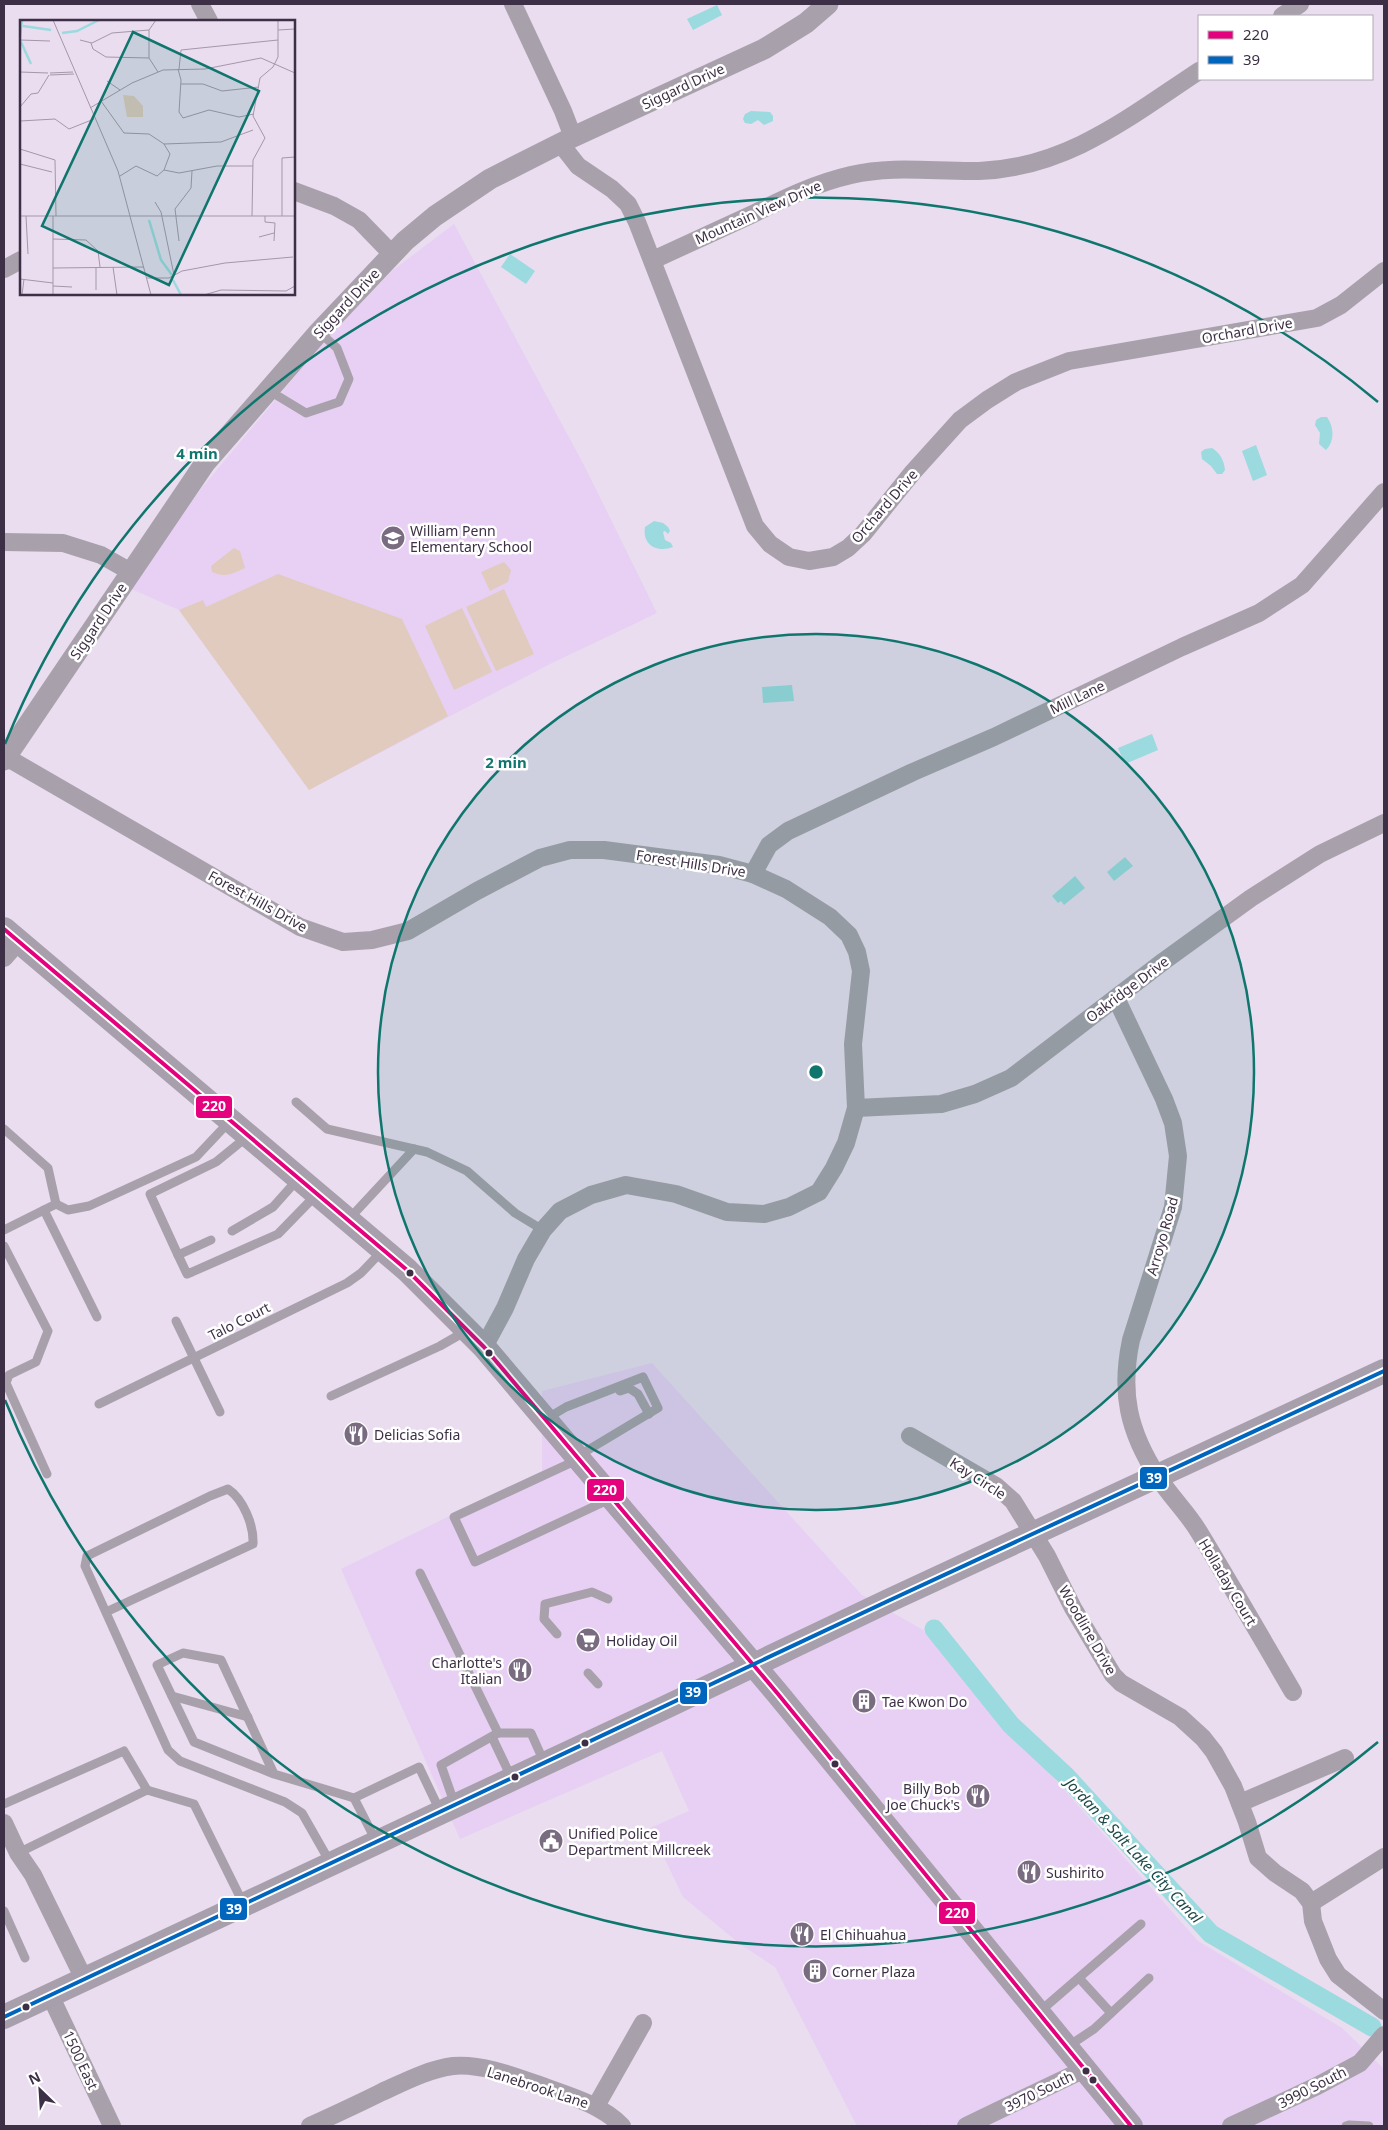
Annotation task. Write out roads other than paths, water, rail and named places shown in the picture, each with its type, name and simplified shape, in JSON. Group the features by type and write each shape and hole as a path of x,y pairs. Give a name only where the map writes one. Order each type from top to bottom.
{"main road":[{"path":"9,943 239,1128 383,1249 476,1338 613,1498 752,1666 778,1694 1131,2126"},
{"path":"4,2017 1033,1534 1384,1372"}],"street":[{"path":"200,4 208,20"},
{"name":"Orchard Drive","path":"513,4 563,111 567,140 578,166 612,189 628,204 653,260 754,526 770,544 789,557 809,561 833,557 848,548 862,534 912,472 960,420 1016,382 1070,361 1317,318 1341,305 1384,271"},
{"name":"Siggard Drive","path":"5,758 205,463 319,332 392,254 435,216 490,179 567,140 764,49 806,23 828,4"},
{"path":"1284,15 1300,4"},
{"name":"Mountain View Drive","path":"653,260 814,185 852,174 887,169 980,171 1015,167 1054,157 1085,144 1108,131 1198,72"},
{"path":"295,191 334,206 359,220 392,254"},
{"path":"4,268 20,260"},
{"name":"Mill Lane","path":"753,874 769,845 788,831 913,772 994,738 1182,647 1260,613 1302,585 1384,492"},
{"path":"4,542 63,543 101,555 131,572"},
{"name":"Forest Hills Drive","path":"5,758 300,927 343,942 372,940 408,931 477,891 540,858 570,850 604,850 719,865 753,874 786,889 830,917 849,935 857,952 861,971 854,1044 856,1108 846,1143 834,1168 819,1192 789,1206 764,1214 727,1212 676,1194 626,1185 591,1195 560,1212 543,1230 526,1259 505,1308 476,1338"},
{"name":"Oakridge Drive","path":"856,1108 941,1104 975,1094 1011,1078 1251,898 1320,854 1384,823"},
{"name":"Arroyo Road","path":"1116,998 1167,1107 1175,1130 1178,1156 1173,1207 1131,1340 1125,1386 1130,1417 1139,1441 1158,1476"},
{"name":"Kay Circle","path":"910,1436 996,1486 1012,1501 1033,1534"},
{"name":"Holladay Court","path":"1158,1476 1197,1529 1293,1692"},
{"name":"Woodline Drive","path":"1033,1534 1113,1675 1121,1684 1180,1717 1203,1738 1222,1767 1240,1803 1258,1858 1275,1873 1302,1891 1311,1903"},
{"path":"1240,1803 1345,1758"},
{"path":"4,1824 18,1853 33,1875 84,1979"},
{"path":"1384,1857 1311,1903 1313,1921 1333,1968 1347,1984 1384,2011"},
{"name":"1500 East","path":"50,1995 112,2126"},
{"path":"596,2106 643,2023"},
{"name":"3990 South","path":"1231,2126 1317,2086 1360,2063 1384,2035"},
{"name":"Lanebrook Lane","path":"310,2126 404,2082 428,2072 454,2066 483,2069 516,2077 596,2106 622,2126"},
{"name":"3970 South","path":"966,2126 1085,2069"}],"lane":[{"path":"268,389 306,413 339,402 349,379 337,348 319,332"},
{"path":"296,1102 327,1130 427,1152 467,1171 515,1213 543,1230"},
{"path":"56,1204 68,1210 89,1206 196,1157 239,1128"},
{"path":"239,1128 216,1162 150,1194 187,1274 278,1234 317,1194"},
{"path":"4,1129 48,1168 56,1204"},
{"path":"348,1220 414,1149"},
{"path":"232,1231 273,1207 299,1179"},
{"path":"4,1230 56,1204"},
{"path":"44,1210 97,1317"},
{"path":"178,1255 211,1240"},
{"path":"4,1246 48,1331 36,1362 9,1375 6,1383 47,1474"},
{"name":"Talo Court","path":"99,1404 195,1359 347,1283 361,1273 383,1249"},
{"path":"176,1321 220,1412"},
{"path":"331,1396 440,1346 476,1338"},
{"path":"546,1420 566,1407 643,1377 658,1408 578,1457 454,1518 475,1562 613,1498"},
{"path":"594,1396 601,1398 629,1388 638,1394 649,1414"},
{"path":"106,1612 253,1544 253,1533 237,1495 228,1489 86,1556 85,1566 168,1750 180,1761 285,1802 302,1813 331,1864"},
{"path":"420,1573 495,1735 512,1778"},
{"path":"557,1634 544,1619 545,1604 592,1592 608,1599"},
{"path":"274,1774 221,1660 183,1653 157,1665 194,1742 274,1774 354,1798 419,1767 448,1808"},
{"path":"588,1673 598,1684"},
{"path":"172,1696 248,1716"},
{"path":"448,1808 442,1765 495,1735 531,1733 545,1763"},
{"path":"4,1804 124,1751 147,1790"},
{"path":"18,1853 147,1790 194,1804 244,1905"},
{"path":"354,1798 377,1842"},
{"path":"4,1911 25,1958"},
{"path":"1038,2013 1141,1924"},
{"path":"1079,1978 1111,2013"},
{"path":"1067,2047 1094,2029 1149,1978"},
{"path":"1346,2126 1349,2124 1369,2126"}],"waterway":[{"name":"Jordan & Salt Lake City Canal","path":"934,1629 1011,1725 1066,1776 1211,1934 1372,2027"}],"place":[{"name":"William Penn Elementary School","path":"393,538"},
{"name":"Delicias Sofia","path":"356,1434"},
{"name":"Holiday Oil","path":"588,1640"},
{"name":"Charlotte's Italian","path":"520,1670"},
{"name":"Tae Kwon Do","path":"864,1701"},
{"name":"Billy Bob Joe Chuck's","path":"978,1796"},
{"name":"Unified Police Department Millcreek","path":"551,1841"},
{"name":"Sushirito","path":"1029,1872"},
{"name":"El Chihuahua","path":"802,1934"},
{"name":"Corner Plaza","path":"815,1971"}]}
